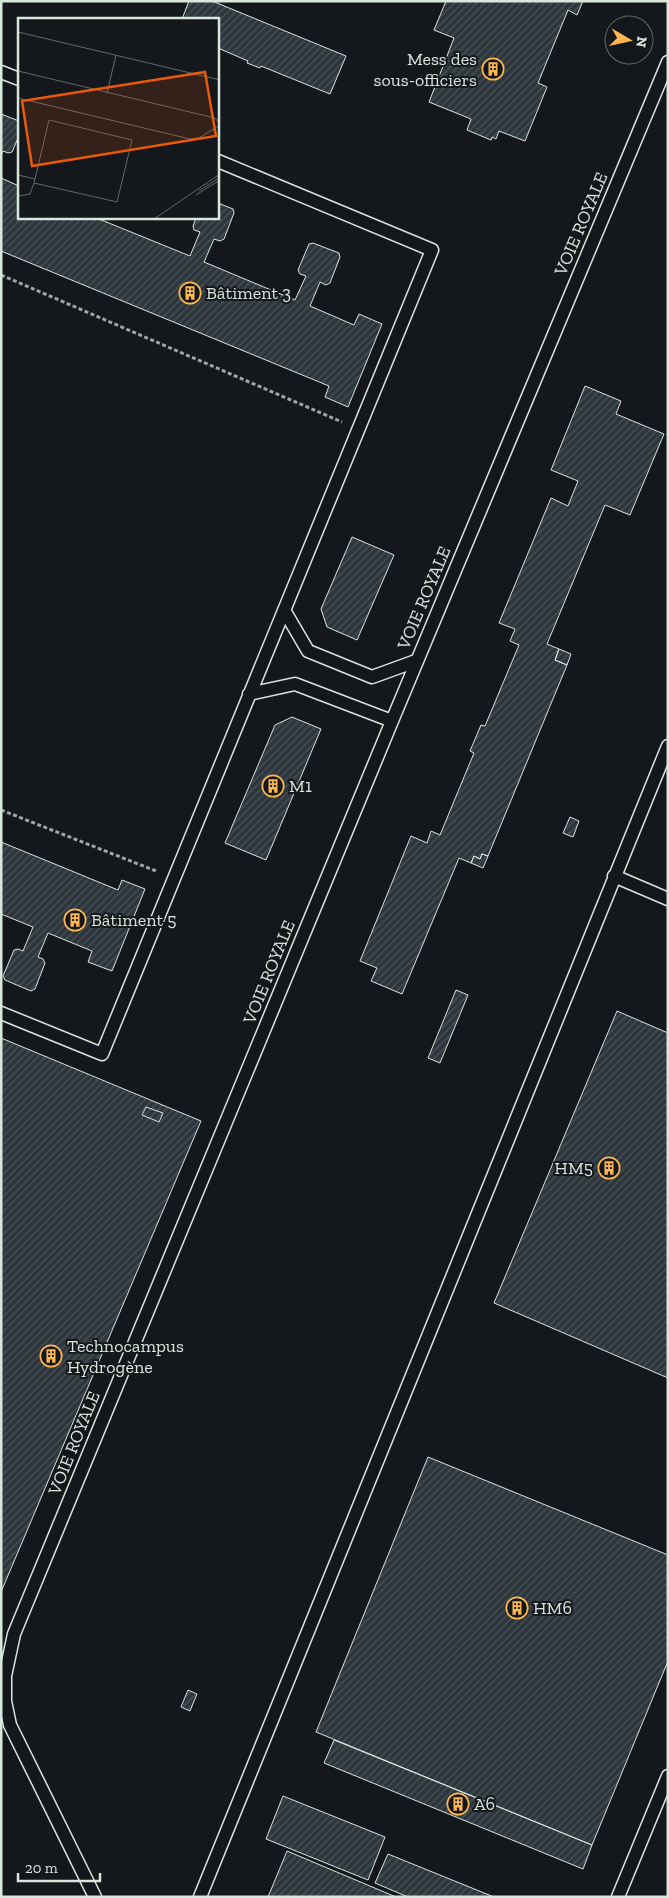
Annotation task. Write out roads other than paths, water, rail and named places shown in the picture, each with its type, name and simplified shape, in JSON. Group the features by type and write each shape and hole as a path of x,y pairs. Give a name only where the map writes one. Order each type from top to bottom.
{"lane":[{"name":"VOIE ROYALE","path":"95,1897 10,1724 5,1701 5,1676 14,1634 416,661 662,92 668,62"},
{"path":"1,72 18,79"},
{"path":"1,1013 102,1054 432,250 219,161"},
{"path":"284,610 308,651 372,677 416,661"},
{"path":"249,694 295,684 392,721"},
{"path":"200,1897 668,746"},
{"path":"614,876 668,899"},
{"path":"618,1897 668,1776"}],"place":[{"name":"Mess des sous-officiers","path":"493,69"},
{"name":"Bâtiment 3","path":"190,293"},
{"name":"M1","path":"273,786"},
{"name":"Bâtiment 5","path":"75,920"},
{"name":"HM5","path":"609,1168"},
{"name":"Technocampus Hydrogène","path":"51,1356"},
{"name":"HM6","path":"517,1608"},
{"name":"A6","path":"458,1804"}]}
